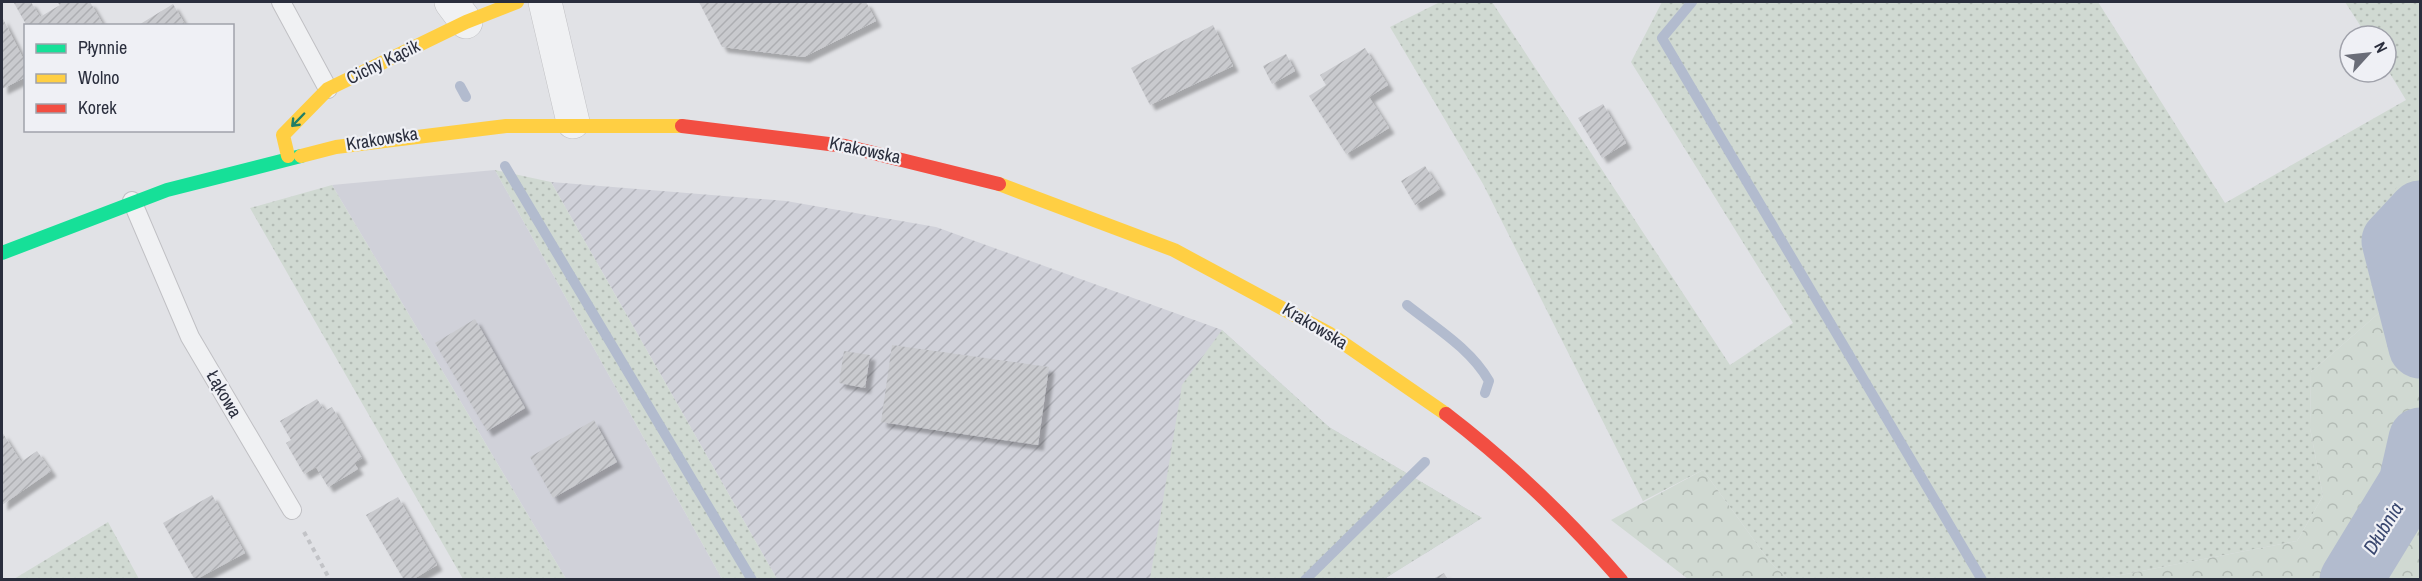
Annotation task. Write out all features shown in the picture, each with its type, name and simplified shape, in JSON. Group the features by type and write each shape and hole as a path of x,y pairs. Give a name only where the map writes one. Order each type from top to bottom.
{"main road":[{"name":"Cichy Kącik","path":"288,156 283,135 328,89 458,12 517,2"},
{"name":"Krakowska","path":"2,253 132,201 209,176 288,156 425,132 504,124 646,122 755,131 836,143 914,160 1023,191 1124,227 1212,266 1381,366 1457,421 1524,480 1621,579"}],"street":[{"path":"545,2 573,122"}],"lane":[{"path":"281,2 328,89"},
{"name":"Łąkowa","path":"132,201 190,337 292,510"}],"path":[{"path":"292,510 330,579"}],"shaded area":[{"path":"495,170 722,579 566,579 332,185"},
{"path":"551,182 786,201 936,227 1222,330 1329,427 1482,518 1384,579 777,579"}],"green space":[{"path":"1440,2 1492,2 1730,365 1793,323 1631,62 1662,2 2098,2 2225,203 2406,100 2396,84 2398,24 2359,24 2345,2 2420,2 2420,173 2400,183 2364,241 2379,313 2311,372 2310,428 2323,496 2297,541 2100,579 1788,579 1770,562 1703,470 1643,501 1483,184 1390,27"},
{"path":"495,170 551,182 777,579 722,579"},
{"path":"2420,173 2420,579 2100,579 2297,541 2323,496 2310,428 2311,372 2379,313 2364,241 2400,182"},
{"path":"332,185 566,579 463,579 250,208"},
{"path":"1222,330 1329,427 1482,518 1384,579 1150,579 1182,385"},
{"path":"1703,470 1770,562 1788,579 1688,579 1611,520"},
{"path":"108,522 139,579 14,579"}],"building":[{"path":"31,2 40,17 60,5 57,2 90,2 103,24 26,24 14,3"},
{"path":"699,2 866,2 876,21 804,57 722,47"},
{"path":"173,4 185,24 140,24"},
{"path":"2,17 24,60 24,78 2,89"},
{"path":"1213,25 1233,66 1150,105 1131,68"},
{"path":"1365,48 1388,85 1369,97 1389,128 1346,154 1309,96 1326,85 1320,75"},
{"path":"1286,54 1295,71 1272,84 1263,66"},
{"path":"1603,104 1626,143 1602,158 1578,118"},
{"path":"1425,166 1440,189 1415,205 1401,181"},
{"path":"475,319 525,408 487,431 435,343"},
{"path":"892,345 1049,367 1038,445 881,422"},
{"path":"844,351 870,355 865,388 839,383"},
{"path":"317,399 325,411 332,407 362,458 354,463 358,469 328,487 316,467 304,474 286,443 291,440 280,421"},
{"path":"594,420 617,462 553,498 530,457"},
{"path":"2,432 21,462 37,451 51,471 2,505"},
{"path":"212,495 245,553 195,580 163,523"},
{"path":"398,497 437,565 412,580 404,580 366,515"},
{"path":"1444,573 1448,580 1431,580"}],"waterway":[{"path":"1692,2 1662,38 1982,580"},
{"path":"460,86 466,97"},
{"path":"505,166 752,580"},
{"name":"Dłubnia","path":"2420,212 2393,241 2420,347"},
{"path":"1407,305 1473,359 1489,381 1485,393"},
{"name":"Dłubnia","path":"2351,580 2410,483 2420,439"},
{"path":"1305,580 1425,462"}],"traffic: fast":[{"path":"2,253 167,190 301,156"}],"traffic: slow":[{"path":"288,156 283,135 328,89 466,22 517,2"},
{"path":"301,156 336,147 506,126 682,126"},
{"path":"999,184 1174,250 1330,334 1446,414"}],"traffic: jam":[{"path":"682,126 845,146 999,184"},
{"path":"1446,414 1538,492 1621,580"}]}
